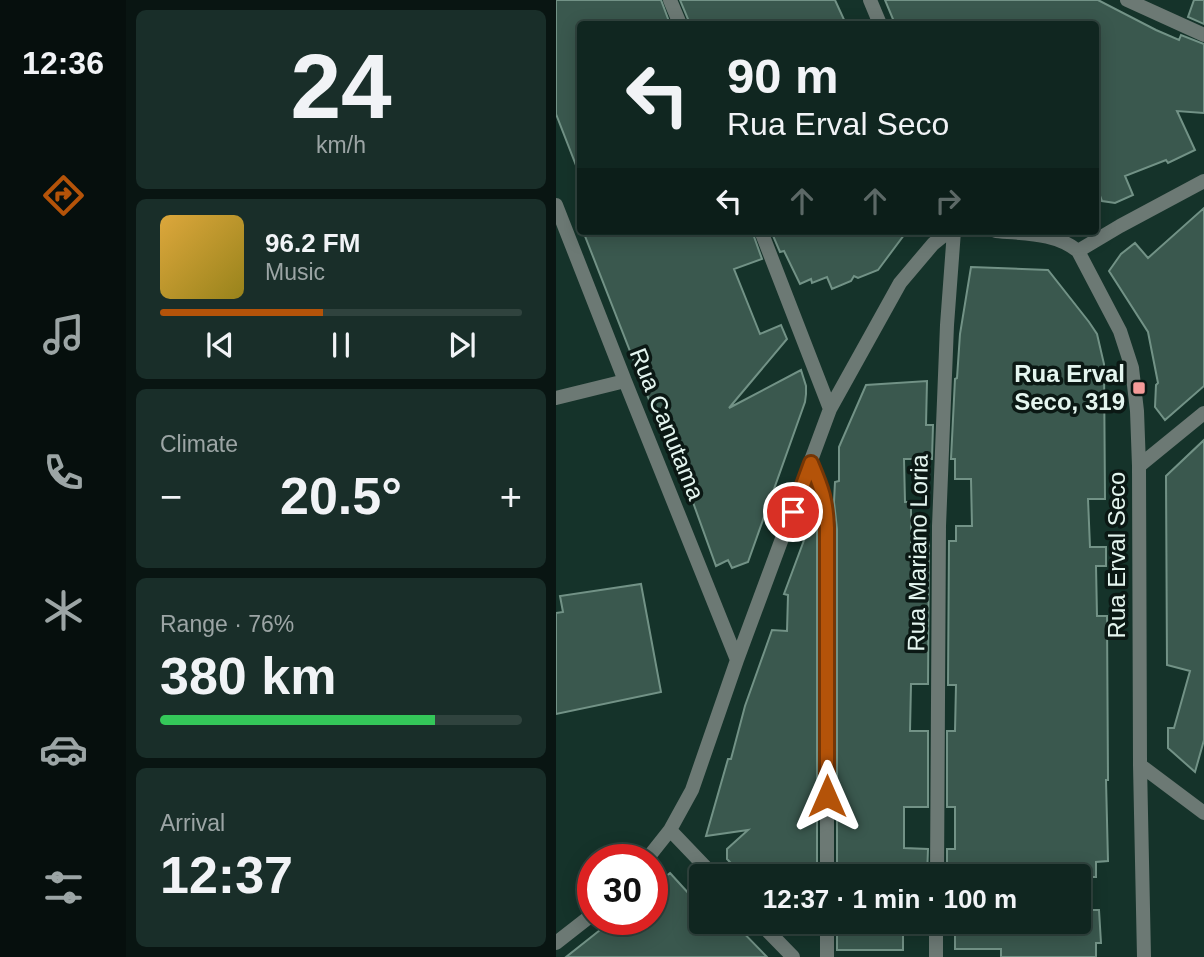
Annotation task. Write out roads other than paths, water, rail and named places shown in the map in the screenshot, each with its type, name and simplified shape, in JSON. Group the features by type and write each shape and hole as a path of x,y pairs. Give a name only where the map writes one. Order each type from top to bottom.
{"street":[{"path":"670,0 679,21"},
{"path":"870,0 879,21"},
{"path":"1127,0 1204,35"},
{"path":"1035,235 1055,237 1069,243 1078,251 1204,181"},
{"name":"Rua Canutama","path":"556,205 737,660"},
{"path":"763,235 830,409"},
{"path":"659,844 670,830 692,790 830,409 900,283 933,244 945,235"},
{"name":"Rua Mariano Loria","path":"937,864 939,526 951,235"},
{"name":"Rua Erval Seco","path":"1078,251 1120,331 1132,368 1137,411 1144,957"},
{"path":"556,398 625,381"},
{"path":"1139,466 1204,413"},
{"path":"811,463 826,504 827,528 827,864"},
{"path":"1140,765 1204,813"},
{"path":"670,830 703,864"},
{"path":"556,943 577,927"},
{"path":"770,934 792,957"},
{"path":"827,934 827,957"},
{"path":"936,934 936,957"}],"place":[{"name":"Rua Erval Seco, 319","path":"1139,388"}]}
